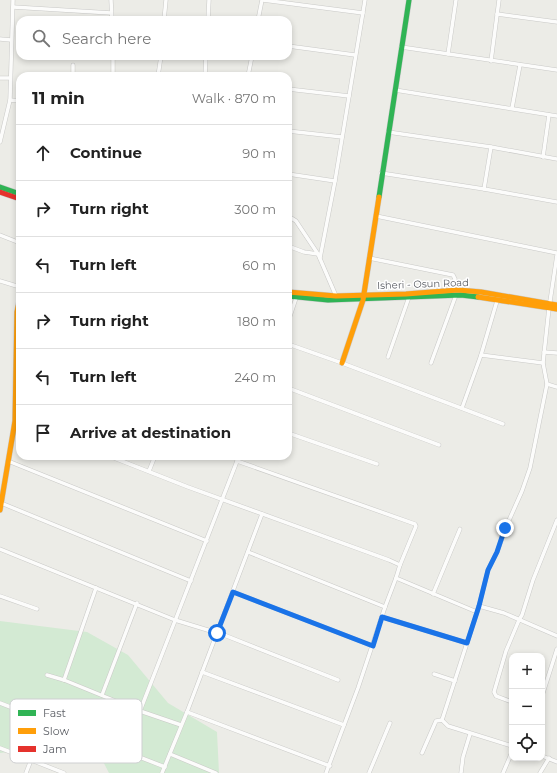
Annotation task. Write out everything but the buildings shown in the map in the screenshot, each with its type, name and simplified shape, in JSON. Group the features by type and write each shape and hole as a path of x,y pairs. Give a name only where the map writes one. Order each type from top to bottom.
{"main road":[{"path":"342,362 363,298 381,173 409,0"},
{"path":"0,187 16,193"},
{"path":"0,192 16,198"},
{"name":"Isheri - Osun Road","path":"292,293 363,298 481,292 549,306 557,305"},
{"path":"292,297 328,300 409,297 454,293 496,300 549,306 557,309"},
{"path":"0,510 8,461 16,426"}],"street":[{"path":"0,142 10,100 13,0"},
{"path":"13,7 112,13 111,0"},
{"path":"164,16 166,0"},
{"path":"208,16 209,0"},
{"path":"259,16 262,0 362,13"},
{"path":"320,258 335,181 365,0"},
{"path":"448,54 456,0"},
{"path":"491,61 499,0"},
{"path":"497,14 557,22"},
{"path":"0,39 12,40"},
{"path":"292,47 355,55"},
{"path":"402,47 557,70"},
{"path":"113,60 113,72"},
{"path":"159,72 160,60"},
{"path":"205,72 206,60"},
{"path":"249,72 251,60"},
{"path":"73,65 73,72"},
{"path":"512,108 520,65"},
{"path":"0,78 10,78"},
{"path":"292,89 349,96"},
{"path":"395,90 557,116"},
{"path":"10,100 16,101"},
{"path":"543,156 549,115"},
{"path":"292,131 342,137"},
{"path":"388,132 491,147 557,159"},
{"path":"484,189 491,147"},
{"path":"381,173 557,202"},
{"path":"292,175 335,181"},
{"path":"376,216 557,254 549,306 543,363 547,384 530,468 497,552 488,570 479,606 442,720"},
{"path":"292,218 296,221 318,254 336,296"},
{"path":"0,235 16,241"},
{"path":"292,248 304,252 318,254"},
{"path":"369,258 453,275 455,279 454,293 431,363"},
{"path":"0,281 16,286"},
{"path":"388,357 409,297"},
{"path":"292,310 296,298"},
{"path":"462,408 481,356 496,300"},
{"path":"292,345 342,362 503,424"},
{"path":"544,352 557,353"},
{"path":"481,356 543,363"},
{"path":"547,384 557,386"},
{"path":"292,390 439,445"},
{"path":"292,434 376,464"},
{"path":"120,460 222,500 400,565"},
{"path":"149,472 154,460"},
{"path":"8,461 207,540"},
{"path":"142,706 237,461 415,524 416,526 385,606 373,646 330,766 326,773"},
{"path":"1,503 191,581"},
{"path":"162,773 187,712 262,514"},
{"path":"509,701 496,696 494,692 506,651 522,615 533,580 557,520"},
{"path":"433,594 460,529"},
{"path":"0,549 137,603 175,620 217,633 301,664 338,680"},
{"path":"248,552 385,606"},
{"path":"396,578 477,612"},
{"path":"64,680 96,588"},
{"path":"233,592 373,646"},
{"path":"0,596 37,609"},
{"path":"102,695 137,603"},
{"path":"479,606 519,620 557,636"},
{"path":"382,617 467,643"},
{"path":"544,689 557,649"},
{"path":"202,672 344,725"},
{"path":"434,674 455,681"},
{"path":"48,675 112,699"},
{"path":"0,703 10,707"},
{"path":"142,712 181,725"},
{"path":"187,712 330,766"},
{"path":"442,720 448,726 509,745"},
{"path":"422,753 436,721 442,720"},
{"path":"369,773 390,723"},
{"path":"461,773 463,757 470,734"},
{"path":"0,748 10,752"},
{"path":"170,754 216,773"},
{"path":"545,757 557,762"},
{"path":"142,758 165,767"},
{"path":"540,773 549,758"},
{"path":"503,773 509,759"},
{"path":"26,773 30,763"},
{"path":"39,763 64,773"}],"green space":[{"path":"0,621 87,632 128,655 168,703 217,732 219,773 109,773 104,763 142,763 142,699 10,699 10,752 0,753"}],"traffic: fast":[{"path":"379,197 409,0"},
{"path":"0,187 16,193"},
{"path":"292,296 328,300 461,295 478,297"}],"traffic: slow":[{"path":"342,363 363,300 379,197"},
{"path":"292,292 336,296 406,294 458,290 481,292 557,305"},
{"path":"478,297 557,309"},
{"path":"0,510 15,421 16,366"}],"traffic: jam":[{"path":"0,192 16,198"}],"route":[{"path":"217,633 233,592 373,646 382,617 467,643 479,606 488,570 497,552 505,528"}]}
